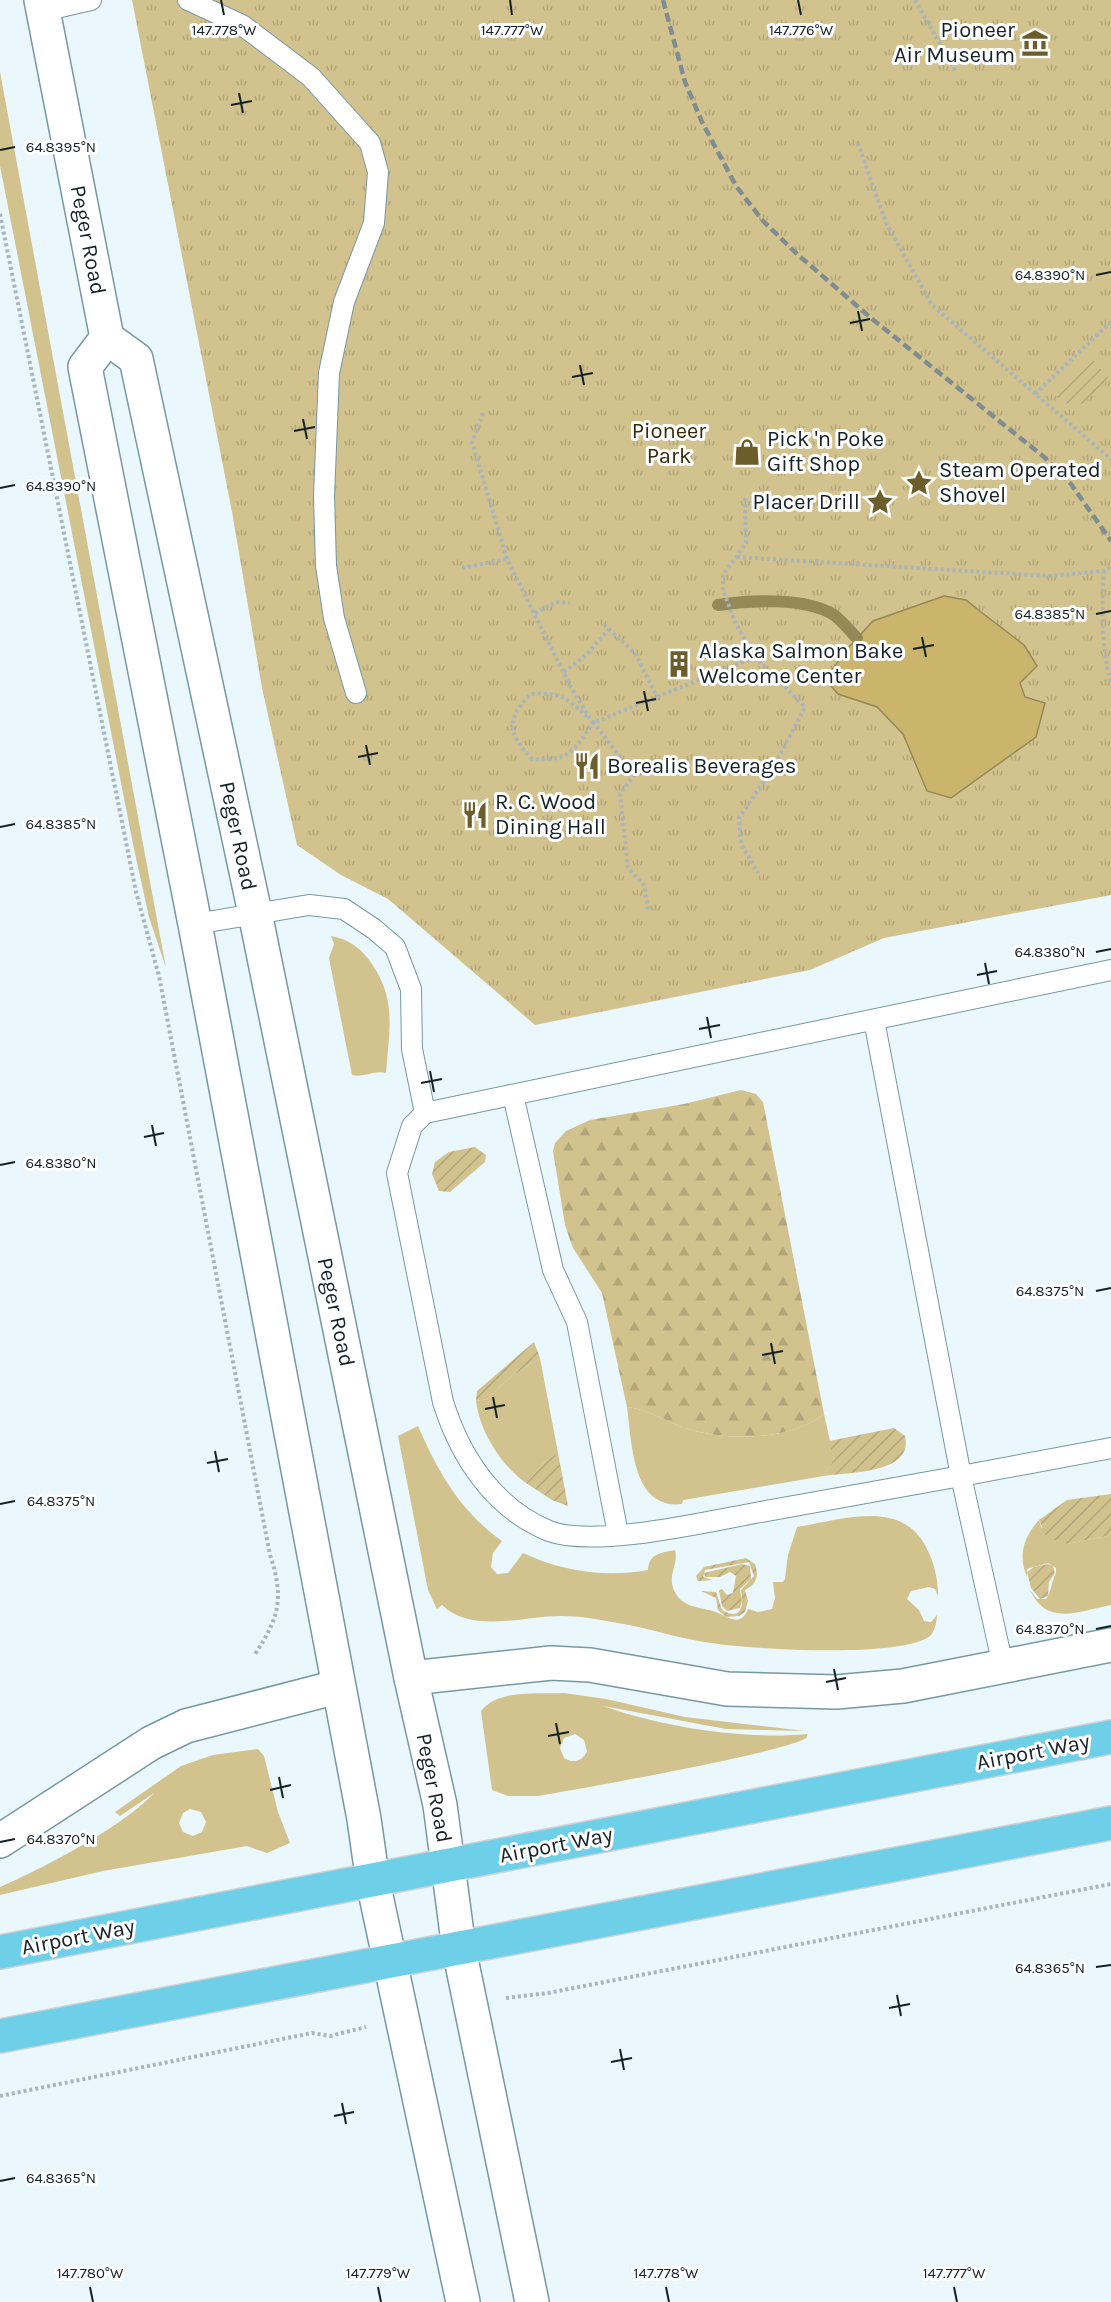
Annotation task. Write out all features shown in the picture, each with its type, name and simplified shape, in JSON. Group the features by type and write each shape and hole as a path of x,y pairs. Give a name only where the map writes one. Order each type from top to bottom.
{"main road":[{"name":"Peger Road","path":"42,5 107,338 136,359 255,913 411,1678 440,1804 459,1948 532,2302"},
{"path":"107,338 85,368 195,924 364,1820 373,1882 463,2302"},
{"path":"411,1678 551,1663 590,1665 727,1689 836,1692 903,1686 1111,1645"},
{"path":"0,1841 151,1743 186,1726 337,1686"},
{"name":"Airport Way","path":"0,1952 373,1882 1111,1737"},
{"path":"0,2036 1111,1823"}],"lane":[{"path":"42,5 91,0"},
{"path":"188,0 242,25 311,77 370,143 378,172 374,223 344,302 329,374 324,496 326,566 333,618 356,693"},
{"path":"195,924 309,905 344,909 374,929 394,947 411,989 411,1049 425,1113"},
{"path":"1111,970 425,1113 412,1126 397,1173 443,1402 452,1430 483,1482 524,1516 549,1531 581,1538 682,1526 1111,1448"},
{"path":"874,1020 961,1476 1003,1666"},
{"path":"513,1095 553,1270 577,1322 618,1534"}],"path":[{"path":"915,0 956,72"},
{"path":"858,143 886,223 932,305 1111,459"},
{"path":"0,214 136,892 159,976 270,1555 278,1579 277,1614 273,1628 255,1654"},
{"path":"1035,394 1111,322"},
{"path":"483,413 472,442 507,559 564,672 593,723"},
{"path":"745,498 746,543 723,575 723,590 735,622 755,657 805,707 773,768 739,819 741,844 758,873"},
{"path":"737,558 1049,576 1104,571 1111,567"},
{"path":"462,568 507,559"},
{"path":"1104,571 1102,604 1106,663 1111,683"},
{"path":"535,613 556,602 570,603"},
{"path":"604,625 635,653 657,697"},
{"path":"564,672 586,655 609,629"},
{"path":"648,910 644,885 628,868 626,857 620,794 634,775 593,723 572,701 554,693 531,694 516,707 512,730 519,746 532,759 556,760 574,750 593,723 755,657"},
{"path":"471,2003 548,1993 1111,1884"},
{"path":"0,2096 312,2032 330,2036 402,2018"}],"green space":[{"name":"Pioneer Park","path":"132,0 1111,0 1111,895 884,938 810,970 535,1025 388,899 341,875 297,845 262,688 232,512"},
{"path":"0,72 166,968 149,917 134,849 0,166"},
{"path":"1089,355 1109,379 1083,403 1071,407 1057,397 1055,390"},
{"path":"331,936 349,942 359,949 380,977 390,1017 386,1073 352,1075 329,958 334,944"},
{"path":"741,1090 756,1094 763,1102 824,1414 810,1423 776,1434 739,1437 721,1436 688,1429 650,1413 627,1407 602,1293 573,1248 565,1225 553,1151 555,1143 566,1131 590,1120 684,1104"},
{"path":"475,1147 486,1155 485,1162 450,1192 439,1191 432,1174 435,1162 449,1152"},
{"path":"534,1342 540,1358 512,1376 487,1399 476,1401 477,1391"},
{"path":"540,1358 558,1453 545,1461 526,1483 508,1467 493,1447 482,1424 476,1401 487,1399 512,1376"},
{"path":"627,1407 650,1413 688,1429 721,1436 739,1437 776,1434 810,1423 824,1414 834,1459 824,1476 683,1500 682,1504 665,1503 653,1496 644,1485 638,1471 633,1455"},
{"path":"418,1426 442,1475 462,1504 502,1541 493,1553 491,1567 497,1574 508,1573 523,1553 568,1568 616,1573 648,1570 653,1557 675,1550 676,1560 672,1584 677,1596 685,1603 736,1620 741,1619 748,1609 758,1612 772,1609 775,1598 773,1582 783,1582 785,1579 788,1555 797,1527 851,1517 886,1517 901,1522 915,1532 929,1553 936,1577 938,1596 935,1589 929,1587 911,1591 907,1599 919,1610 924,1621 931,1622 937,1615 934,1629 930,1636 914,1643 888,1648 785,1649 704,1642 587,1618 561,1616 483,1621 454,1614 442,1605 437,1609 428,1590 398,1436"},
{"path":"894,1428 905,1436 905,1448 900,1458 877,1469 824,1476 834,1459 829,1441"},
{"path":"558,1453 568,1506 552,1500 526,1483 545,1461"},
{"path":"1111,1494 1111,1533 1107,1536 1067,1544 1047,1538 1039,1520 1067,1500"},
{"path":"1039,1520 1041,1527 1067,1544 1107,1536 1111,1533 1111,1605 1065,1614 1045,1609 1037,1602 1030,1590 1037,1599 1046,1599 1056,1573 1056,1568 1048,1563 1027,1569 1027,1577 1024,1569 1023,1554 1026,1540"},
{"path":"746,1558 755,1564 757,1576 752,1585 745,1590 748,1601 745,1612 739,1616 726,1617 718,1610 716,1598 701,1591 716,1592 722,1610 738,1613 742,1606 741,1590 754,1576 749,1562 705,1570 703,1577 713,1580 698,1581 696,1576 704,1567"},
{"path":"742,1564 750,1566 751,1579 740,1589 742,1601 740,1608 727,1611 722,1606 719,1591 722,1589 727,1595 733,1593 736,1576 730,1572 720,1577 705,1577 704,1573"},
{"path":"1048,1564 1053,1566 1055,1573 1049,1582 1048,1596 1040,1599 1031,1588 1027,1572 1034,1567"},
{"path":"564,1693 606,1699 685,1717 805,1731 726,1729 603,1706 677,1726 757,1735 807,1734 807,1737 765,1751 726,1760 538,1796 508,1796 492,1790 481,1711 497,1699 508,1696","holes":["575,1734 584,1740 587,1751 583,1757 574,1761 564,1758 560,1748 564,1738"]},
{"path":"258,1749 264,1756 278,1812 290,1843 267,1853 247,1846 103,1871 0,1895 0,1887 59,1858 123,1819 154,1793 120,1816 115,1812 181,1766 213,1755","holes":["190,1809 201,1812 206,1822 202,1832 193,1836 183,1832 179,1823 183,1813"]}],"shaded area":[{"path":"944,596 966,600 1024,645 1037,666 1020,683 1025,697 1045,703 1036,737 951,798 927,791 903,734 877,707 838,694 825,679 849,647 873,621"}],"waterway":[{"path":"718,605 761,601 808,605 834,615 857,638"}],"railway":[{"path":"663,0 685,82 702,122 736,186 763,221 871,318 1044,457 1071,484 1111,541"}],"place":[{"name":"Pioneer Air Museum","path":"1035,43"},
{"name":"Pick 'n Poke Gift Shop","path":"747,452"},
{"name":"Steam Operated Shovel","path":"919,483"},
{"name":"Placer Drill","path":"880,502"},
{"name":"Alaska Salmon Bake Welcome Center","path":"679,664"},
{"name":"Borealis Beverages","path":"587,766"},
{"name":"R. C. Wood Dining Hall","path":"475,815"}]}
